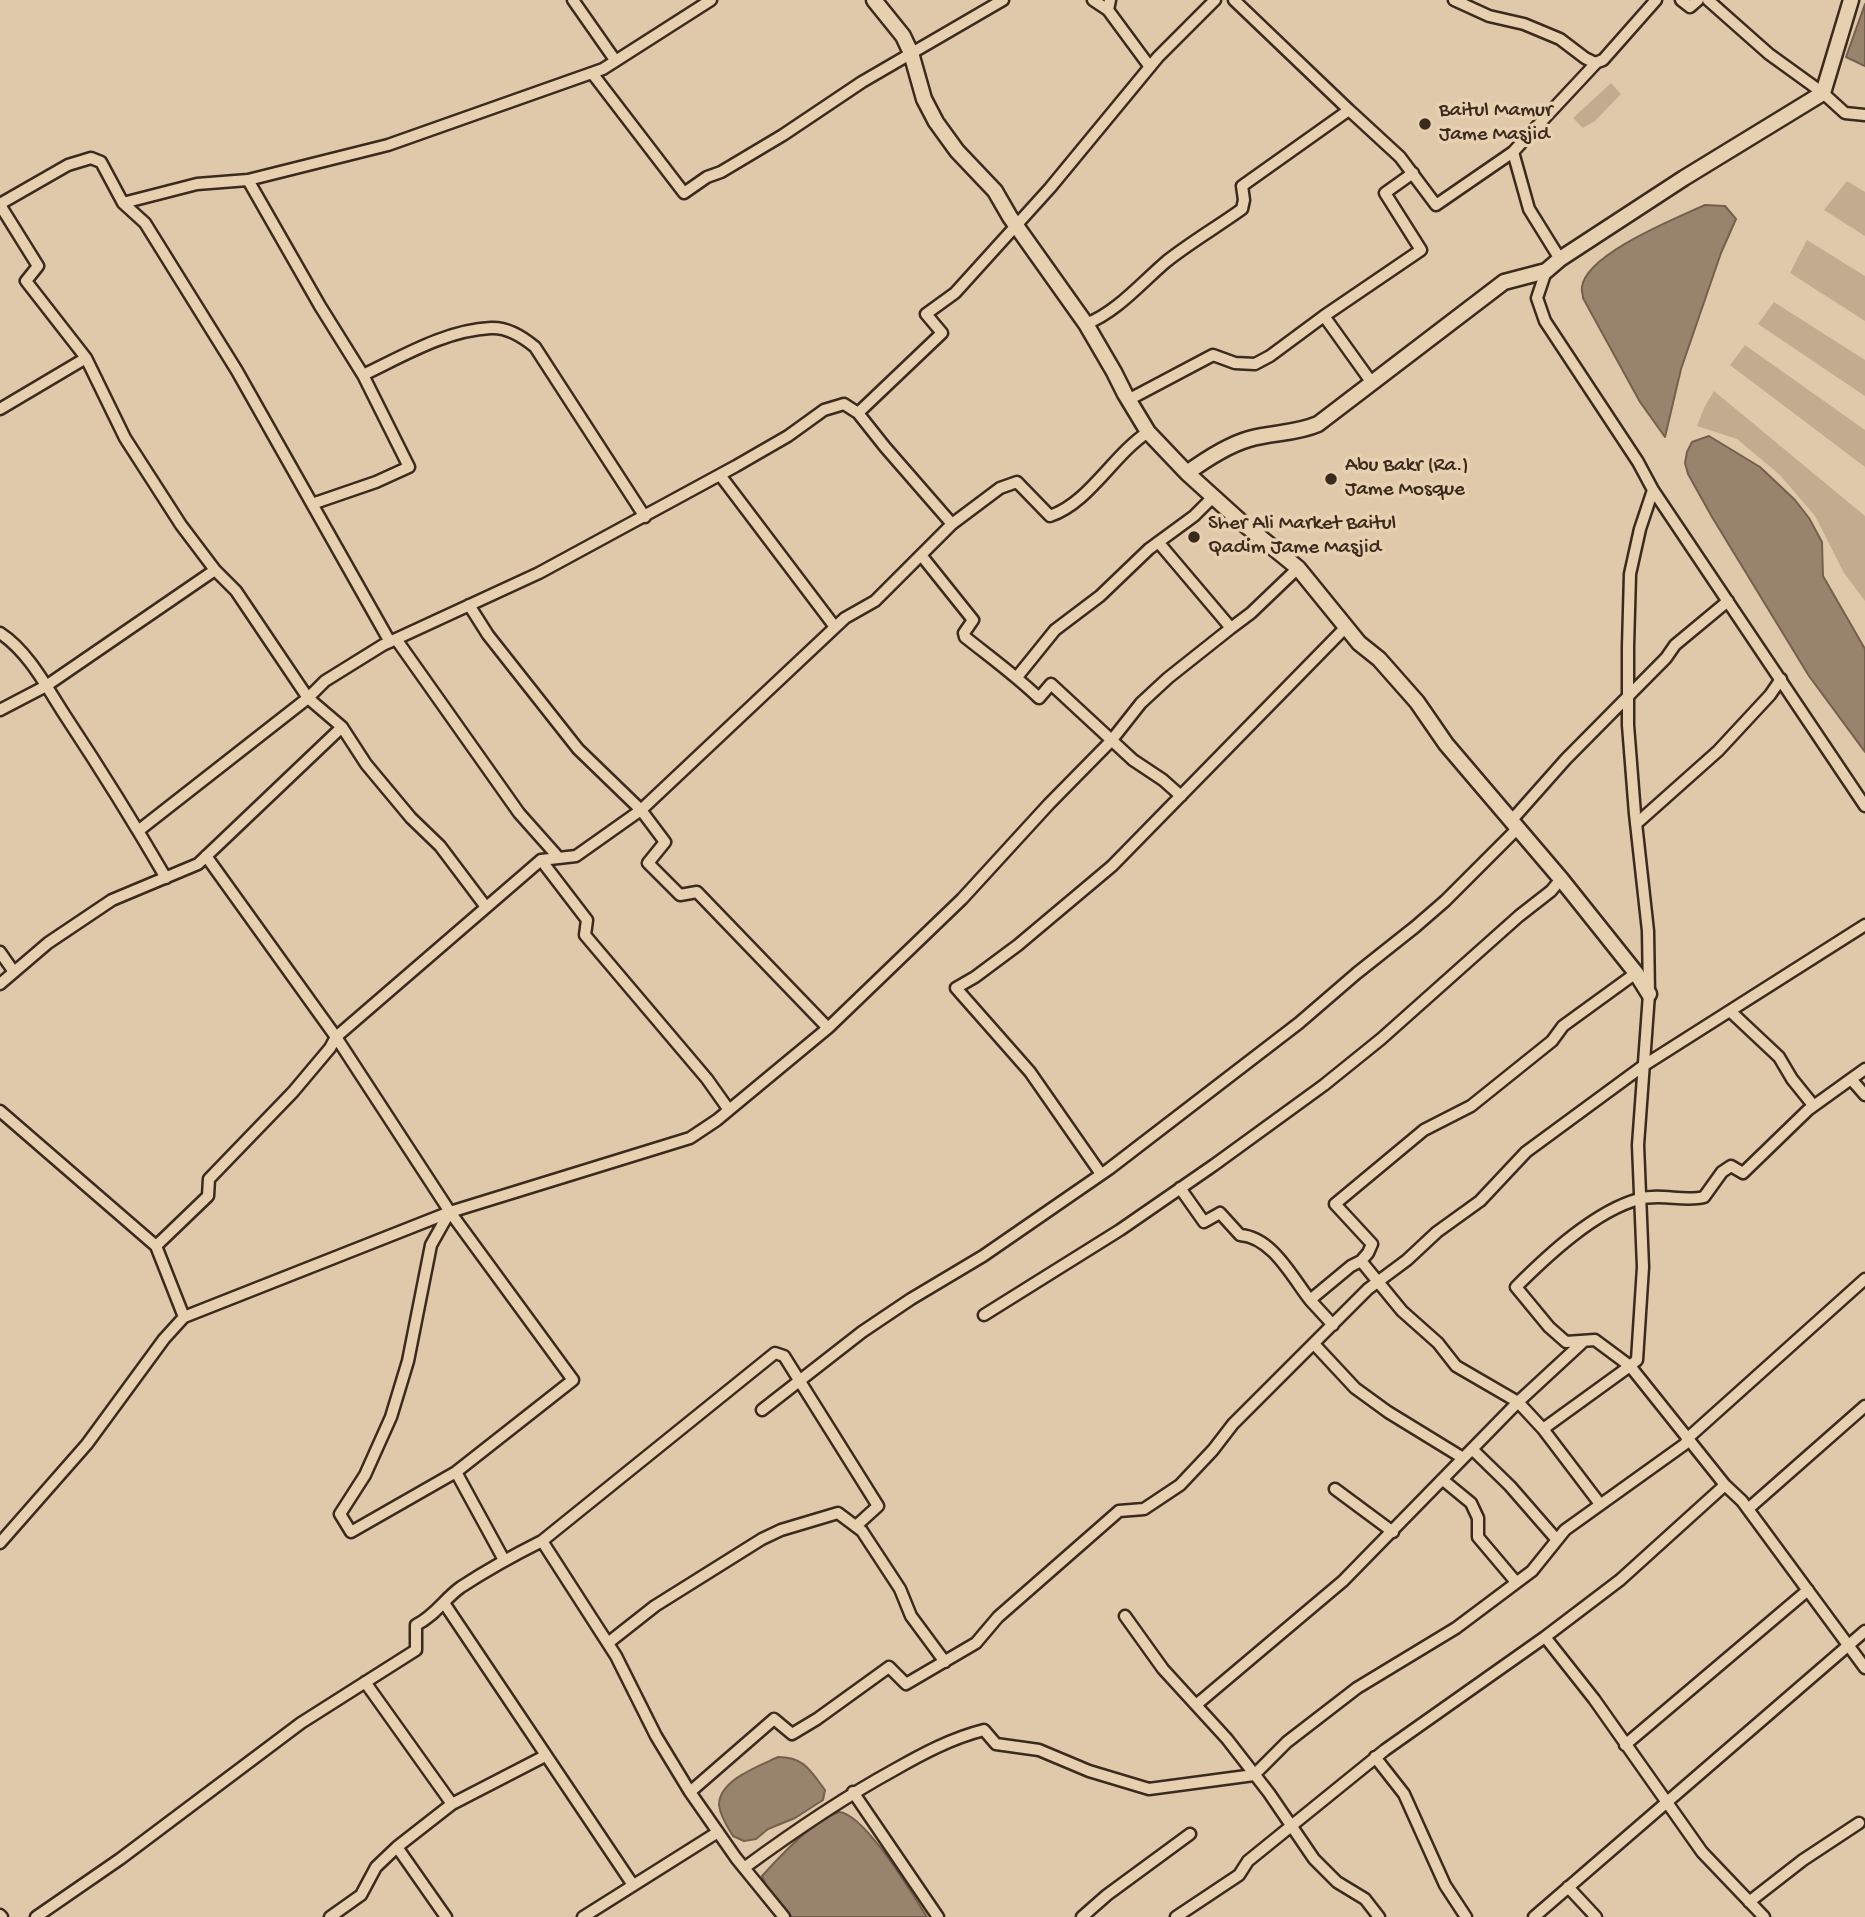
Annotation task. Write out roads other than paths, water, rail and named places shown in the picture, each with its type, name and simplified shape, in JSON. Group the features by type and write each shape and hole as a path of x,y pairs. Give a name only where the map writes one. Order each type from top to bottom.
{"street":[{"path":"573,0 615,60"},
{"path":"123,203 197,184 248,180 388,145 603,69 711,0"},
{"path":"874,0 903,36 911,53 924,99 936,122 957,150 995,191 1016,226 1086,324 1148,432 1213,497 1298,568 1346,627 1417,702 1446,744 1561,879 1636,973 1649,994"},
{"path":"592,73 684,193 707,177 783,135 862,82 1003,0"},
{"path":"1093,0 1109,5 1150,67"},
{"path":"858,413 942,332 926,314 955,293 1116,111 1150,67 1215,0"},
{"path":"1234,0 1400,157 1436,205 1513,152 1597,62 1603,60 1656,0"},
{"path":"1454,0 1480,13 1524,24 1560,39 1585,58 1597,62"},
{"path":"1681,0 1690,6 1698,0"},
{"path":"1708,0 1769,54 1823,93 1845,113 1865,116"},
{"path":"1187,473 1238,443 1271,434 1300,432 1318,424 1504,282 1546,271 1560,259 1684,178 1823,93 1852,0"},
{"path":"1086,324 1122,302 1139,283 1168,260 1242,209 1242,186 1349,110"},
{"path":"1513,152 1529,209 1560,259"},
{"path":"486,907 440,846 411,818 366,764 342,727 308,698 236,591 215,570 181,525 125,438 86,358 26,281 38,266 0,204 68,165 90,158 101,162 123,203 145,223 237,371 393,640 519,813 559,858"},
{"path":"1128,400 1213,355 1235,363 1255,364 1421,250 1385,193 1413,173"},
{"path":"248,180 363,375 409,467 376,482 312,504"},
{"path":"1546,271 1537,298 1545,321 1638,462 1653,490 1865,806"},
{"path":"1324,316 1372,383"},
{"path":"363,375 423,347 467,332 492,328 510,330 535,347 645,517"},
{"path":"0,409 86,358"},
{"path":"138,831 308,698 325,681 393,640 539,573 645,517 788,436 824,410 844,404 858,413 952,524"},
{"path":"156,1246 208,1196 209,1179 293,1092 336,1037 541,860 576,856 641,810 845,618 875,601 952,524 1000,488 1017,482 1050,516 1066,511 1133,443 1148,432"},
{"path":"720,475 835,627"},
{"path":"1543,1429 1637,1360 1643,1268 1638,1145 1649,994 1648,931 1636,824 1628,695 1630,574 1640,529 1653,490"},
{"path":"1017,677 1055,630 1100,596 1149,549 1194,516 1213,497"},
{"path":"1159,543 1231,628"},
{"path":"921,555 973,620 964,633 965,637 1017,677 1039,698 1051,684 1111,741 1181,796"},
{"path":"0,1543 87,1444 164,1339 184,1317 375,1244 450,1212 690,1138 717,1120 828,1028 962,899 1111,741 1141,703 1168,678 1251,613 1298,568"},
{"path":"0,710 46,686 215,570"},
{"path":"762,1410 862,1332 911,1299 984,1256 1101,1174 1298,1023 1415,927 1445,901 1675,645 1728,601"},
{"path":"469,605 488,635 578,749 641,810 665,842 648,863 680,895 697,892 828,1028"},
{"path":"1101,1174 1030,1072 956,988 1018,945 1112,866 1346,627"},
{"path":"0,633 14,642 46,686 166,878"},
{"path":"1636,824 1718,751 1770,695 1781,679"},
{"path":"0,984 48,943 112,900 198,864 342,727"},
{"path":"206,856 336,1037 450,1212 573,1380 456,1472 351,1532 340,1514 365,1475 391,1417 408,1361 430,1245 450,1212"},
{"path":"541,860 587,920 585,936 707,1079 729,1110"},
{"path":"984,1315 1120,1230 1340,1072 1551,891 1561,879"},
{"path":"690,1792 774,1719 792,1734 889,1667 906,1684 976,1643 998,1618 1119,1511 1144,1509 1180,1485 1233,1424 1377,1282 1407,1260 1437,1232 1480,1201 1526,1152 1643,1066 1865,925"},
{"path":"0,952 14,972"},
{"path":"1310,1300 1350,1266 1361,1261 1372,1244 1335,1204 1424,1130 1471,1107 1552,1041 1563,1026 1636,973"},
{"path":"1730,1011 1779,1057 1792,1079 1813,1105"},
{"path":"1865,1069 1813,1105 1743,1173 1731,1166 1722,1172 1704,1197 1694,1200 1678,1196 1641,1199 1614,1209 1559,1247 1516,1287 1549,1327 1566,1342 1595,1340 1630,1366 1725,1485 1748,1509 1865,1668"},
{"path":"1851,1079 1865,1095"},
{"path":"0,1111 156,1246 184,1317"},
{"path":"1181,1188 1205,1222 1220,1213 1240,1235 1247,1235 1267,1245 1333,1325"},
{"path":"1361,1261 1402,1311 1438,1343 1456,1366 1518,1402 1543,1429 1600,1504"},
{"path":"744,1868 853,1792 920,1755 984,1730 996,1744 1038,1750 1089,1771 1149,1789 1254,1775 1287,1742 1357,1688 1456,1628 1532,1571 1565,1530 1685,1444 1689,1437 1865,1279"},
{"path":"1196,1705 1343,1581 1518,1402 1584,1341"},
{"path":"1314,1345 1355,1388 1388,1412 1463,1458"},
{"path":"36,1917 301,1723 416,1650 416,1625 430,1618 458,1589 504,1560 542,1541 775,1353 784,1356 878,1506 856,1527"},
{"path":"1748,1509 1865,1406"},
{"path":"1472,1449 1510,1486 1557,1540"},
{"path":"456,1472 504,1560"},
{"path":"1443,1480 1471,1503 1478,1518 1478,1537 1516,1582"},
{"path":"1176,1917 1239,1875 1248,1861 1375,1757 1545,1637 1620,1580 1725,1485"},
{"path":"1335,1489 1393,1532"},
{"path":"608,1643 654,1606 772,1535 838,1513 862,1531 900,1589 911,1616 945,1662"},
{"path":"542,1541 608,1643 656,1735 690,1792 744,1868 784,1917"},
{"path":"1625,1745 1808,1590"},
{"path":"444,1604 633,1885"},
{"path":"1125,1616 1163,1669 1254,1775 1314,1859 1337,1882 1365,1899 1379,1917"},
{"path":"1534,1917 1865,1631"},
{"path":"1545,1637 1702,1853 1764,1917"},
{"path":"365,1682 452,1804"},
{"path":"330,1917 361,1895 376,1867 397,1847 452,1804 545,1756"},
{"path":"1375,1757 1404,1794 1444,1885 1466,1917"},
{"path":"853,1792 938,1917"},
{"path":"1749,1902 1803,1860 1859,1823"},
{"path":"583,1917 718,1832"},
{"path":"1082,1917 1107,1895 1190,1834"},
{"path":"397,1847 446,1917"},
{"path":"1568,1887 1596,1917"}],"place":[{"name":"Baitul Mamur Jame Masjid","path":"1425,124"},
{"name":"Abu Bakr (Ra.) Jame Mosque","path":"1331,479"},
{"name":"Sher Ali Market Baitul Qadim Jame Masjid","path":"1194,537"}]}
